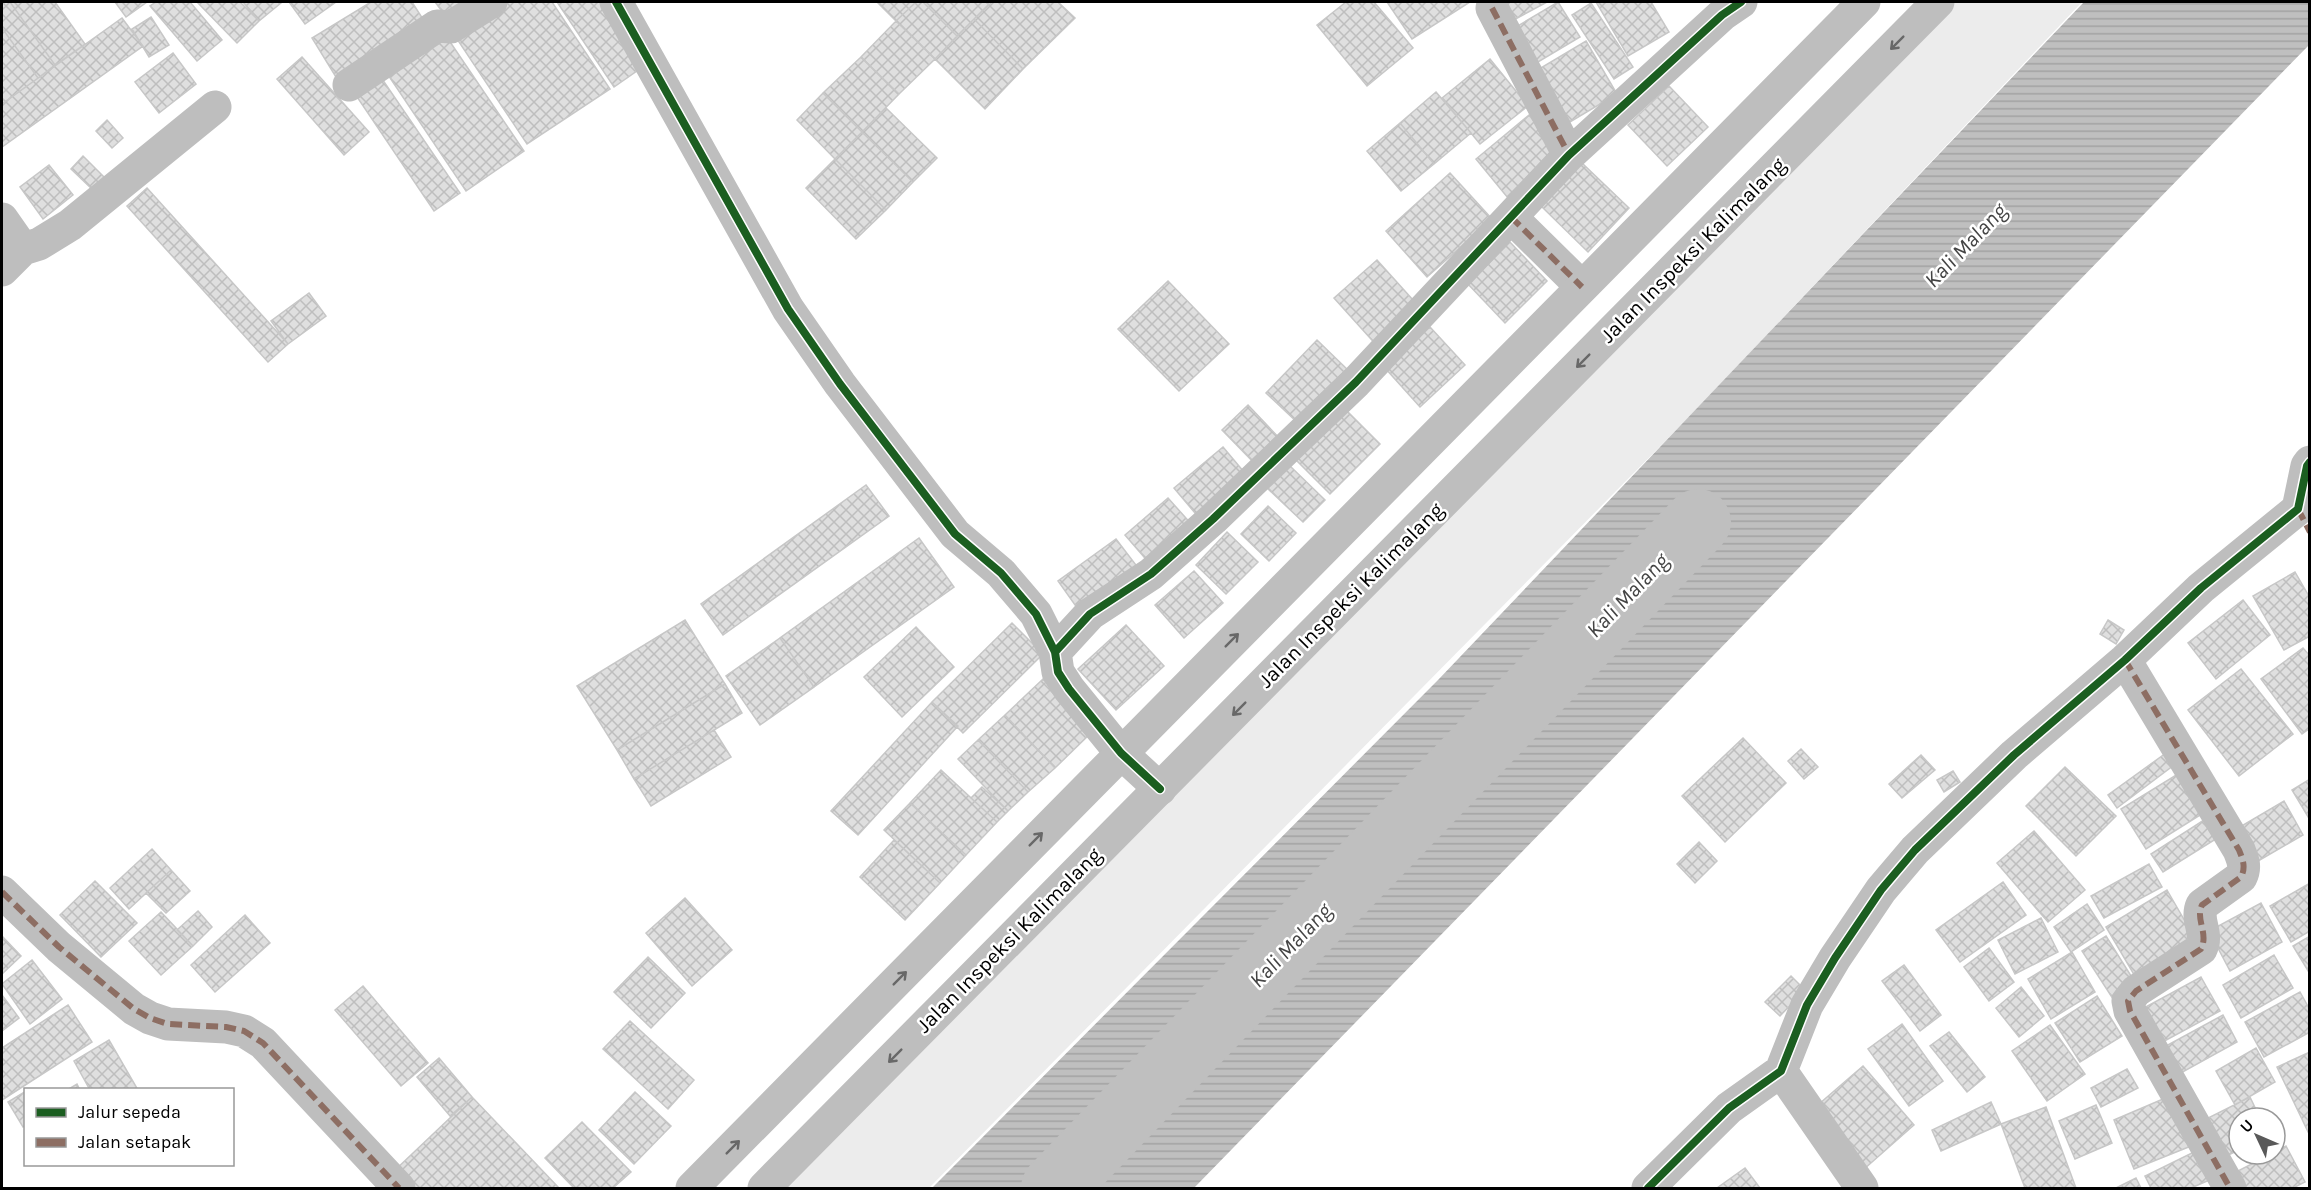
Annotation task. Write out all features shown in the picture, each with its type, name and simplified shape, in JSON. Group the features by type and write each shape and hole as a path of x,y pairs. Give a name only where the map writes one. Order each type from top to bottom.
{"street":[{"path":"349,85 437,26 451,27 491,2"},
{"path":"616,2 788,309 840,384 954,534 1001,573 1036,614 1055,652 1058,672 1121,753 1160,789"},
{"path":"1055,652 1090,614 1151,574 1213,519 1356,382 1569,155 1722,15 1741,2"},
{"path":"692,1188 1864,2"},
{"name":"Jalan Inspeksi Kalimalang","path":"764,1188 1938,2"},
{"path":"1491,8 1569,155"},
{"path":"2,219 12,259 70,225 215,107"},
{"path":"1511,217 1581,287"},
{"path":"1648,1188 1729,1108 1781,1071 1807,1005 1835,958 1881,890 1915,850 2014,755 2125,660 2201,588 2304,521 2307,466 2310,462"},
{"path":"2125,660 2239,850 2244,863 2241,877 2202,904 2199,911 2204,942 2201,949 2136,991 2128,1001 2130,1011 2230,1188"},
{"path":"2,892 59,947 134,1010 168,1024 226,1027 244,1031 263,1043 399,1188"},
{"path":"1781,1071 1862,1188"}],"shaded area":[{"path":"1938,2 2082,2 1691,415 929,1188 764,1188"}],"water":[{"path":"2084,2 2309,2 2309,45 1194,1188 932,1188 1438,680"}],"building":[{"path":"2,2 10,2 55,65 38,78 2,28"},
{"path":"10,2 55,2 85,44 55,65"},
{"path":"115,2 147,2 126,17"},
{"path":"156,2 190,2 222,40 197,61 150,6"},
{"path":"197,2 240,2 259,21 237,43"},
{"path":"243,2 280,2 281,3 259,21"},
{"path":"289,2 336,2 305,24"},
{"path":"371,2 412,2 428,27 339,82 312,38"},
{"path":"435,2 477,2 450,22"},
{"path":"500,2 552,2 610,89 527,144 453,33"},
{"path":"557,2 601,2 644,66 614,87"},
{"path":"877,2 916,2 896,21"},
{"path":"916,2 923,2 957,36 935,59 896,21"},
{"path":"923,2 986,2 989,4 957,36"},
{"path":"992,2 1058,2 1075,18 1023,69 974,19"},
{"path":"1346,2 1374,2 1413,48 1367,86 1317,25"},
{"path":"1387,2 1470,2 1412,39"},
{"path":"1500,2 1547,2 1510,22"},
{"path":"1558,2 1580,37 1538,62 1516,27"},
{"path":"1596,2 1651,2 1669,32 1628,56"},
{"path":"1591,3 1633,67 1614,79 1572,15"},
{"path":"151,17 169,45 149,57 132,29"},
{"path":"122,18 143,46 2,147 2,104"},
{"path":"974,19 1023,69 985,109 935,59"},
{"path":"896,21 935,59 899,94 861,57"},
{"path":"2,28 38,78 2,104"},
{"path":"442,30 524,151 466,191 384,69"},
{"path":"1586,41 1617,94 1570,122 1539,69"},
{"path":"173,53 196,84 159,113 135,82"},
{"path":"302,57 369,132 344,155 277,79"},
{"path":"861,57 899,94 862,132 823,93"},
{"path":"1490,59 1528,106 1480,144 1442,98"},
{"path":"378,73 460,193 434,211 353,91"},
{"path":"1669,86 1708,127 1667,166 1628,125"},
{"path":"1436,92 1471,133 1434,164 1400,123"},
{"path":"823,93 862,132 835,159 797,120"},
{"path":"886,108 937,158 913,182 862,132"},
{"path":"1529,115 1561,155 1508,198 1476,159"},
{"path":"107,120 123,138 112,148 96,131"},
{"path":"1400,123 1434,164 1401,191 1367,151"},
{"path":"862,132 913,182 886,210 835,159"},
{"path":"83,156 107,180 95,192 71,169"},
{"path":"835,159 886,210 856,239 806,188"},
{"path":"1582,163 1629,208 1588,252 1541,206"},
{"path":"49,165 73,195 43,219 20,187"},
{"path":"1450,173 1492,219 1427,277 1386,231"},
{"path":"147,188 288,344 268,362 127,206"},
{"path":"1508,240 1547,281 1505,323 1466,282"},
{"path":"1377,260 1422,310 1379,348 1334,298"},
{"path":"1168,281 1229,344 1179,391 1118,329"},
{"path":"309,293 326,316 288,344 271,321"},
{"path":"1430,327 1465,365 1420,407 1385,368"},
{"path":"1317,340 1351,373 1300,425 1266,393"},
{"path":"1248,405 1283,442 1258,467 1222,430"},
{"path":"1345,409 1380,444 1330,494 1295,459"},
{"path":"1223,447 1249,478 1200,519 1174,488"},
{"path":"1289,465 1325,500 1303,522 1267,488"},
{"path":"866,485 889,516 723,635 701,604"},
{"path":"1168,498 1193,526 1150,564 1125,535"},
{"path":"1268,506 1296,533 1269,561 1241,534"},
{"path":"1227,532 1258,562 1226,594 1196,565"},
{"path":"919,538 954,587 814,687 780,638"},
{"path":"1116,539 1139,569 1080,612 1058,581"},
{"path":"1194,571 1223,603 1184,638 1155,605"},
{"path":"2295,572 2310,598 2310,636 2284,650 2253,596"},
{"path":"2243,600 2270,635 2216,679 2188,643"},
{"path":"685,620 725,684 617,750 577,686"},
{"path":"2108,620 2124,630 2116,644 2100,634"},
{"path":"1012,623 1043,654 963,733 932,702"},
{"path":"1126,625 1164,666 1116,710 1078,669"},
{"path":"916,627 954,667 902,717 864,677"},
{"path":"780,638 814,687 760,725 726,676"},
{"path":"2303,648 2310,656 2310,728 2302,734 2261,679"},
{"path":"2241,669 2293,734 2239,776 2188,710"},
{"path":"1043,679 1093,731 1055,768 1005,715"},
{"path":"725,684 742,713 634,779 617,750"},
{"path":"932,702 958,726 858,835 831,811"},
{"path":"1005,715 1055,768 1028,792 978,740"},
{"path":"714,730 731,757 651,806 634,779"},
{"path":"1743,738 1786,783 1725,842 1682,796"},
{"path":"978,740 1028,792 1008,811 958,759"},
{"path":"1801,749 1818,767 1804,779 1788,761"},
{"path":"2166,753 2174,765 2117,808 2108,795"},
{"path":"1921,755 1935,770 1902,798 1889,784"},
{"path":"2065,767 2116,816 2076,856 2026,806"},
{"path":"941,770 997,822 966,855 910,803"},
{"path":"1953,771 1960,782 1944,792 1937,780"},
{"path":"2181,772 2205,812 2146,849 2121,809"},
{"path":"2310,779 2310,820 2292,790"},
{"path":"982,787 1008,811 997,822 971,798"},
{"path":"2284,801 2303,835 2253,864 2233,831"},
{"path":"910,803 966,855 940,883 884,830"},
{"path":"2207,818 2219,837 2163,872 2151,854"},
{"path":"2034,831 2085,890 2048,922 1997,863"},
{"path":"894,840 940,883 905,920 860,877"},
{"path":"1699,842 1717,861 1695,883 1677,864"},
{"path":"152,849 171,870 129,909 110,888"},
{"path":"2149,864 2162,887 2104,918 2091,896"},
{"path":"171,870 190,891 166,913 146,893"},
{"path":"95,881 137,923 101,957 60,915"},
{"path":"2003,882 2026,915 1960,962 1936,930"},
{"path":"2310,883 2310,931 2291,942 2270,906"},
{"path":"2167,890 2197,942 2136,978 2106,927"},
{"path":"685,898 732,950 692,986 646,933"},
{"path":"2261,903 2282,942 2230,971 2209,931"},
{"path":"2087,904 2104,930 2071,952 2054,927"},
{"path":"198,911 212,927 193,946 177,930"},
{"path":"161,912 193,946 161,975 129,941"},
{"path":"245,915 270,943 215,992 191,965"},
{"path":"2041,918 2058,952 2015,974 1998,940"},
{"path":"2,936 21,956 2,974"},
{"path":"2106,936 2138,987 2115,1002 2082,951"},
{"path":"2310,936 2310,974 2293,946"},
{"path":"1989,948 2014,982 1989,1001 1964,967"},
{"path":"2072,952 2095,992 2051,1019 2028,979"},
{"path":"2274,955 2293,988 2241,1018 2223,985"},
{"path":"648,957 685,993 651,1028 614,992"},
{"path":"32,960 62,999 30,1024 2,984"},
{"path":"1904,965 1941,1015 1920,1031 1882,981"},
{"path":"1791,976 1805,990 1780,1016 1765,1002"},
{"path":"2201,977 2220,1011 2159,1044 2140,1010"},
{"path":"363,986 428,1063 401,1086 335,1010"},
{"path":"2021,987 2044,1016 2019,1037 1996,1008"},
{"path":"2300,992 2310,1010 2310,1032 2264,1057 2245,1022"},
{"path":"2,995 19,1018 2,1031"},
{"path":"2097,996 2122,1036 2080,1062 2055,1023"},
{"path":"68,1005 92,1042 2,1100 2,1048"},
{"path":"2223,1015 2237,1042 2179,1074 2164,1047"},
{"path":"630,1021 694,1080 668,1109 603,1049"},
{"path":"1902,1024 1943,1081 1909,1106 1868,1049"},
{"path":"2050,1025 2085,1074 2047,1101 2012,1051"},
{"path":"1949,1032 1985,1077 1967,1092 1930,1046"},
{"path":"109,1040 137,1088 89,1088 74,1061"},
{"path":"2256,1048 2275,1082 2235,1105 2216,1071"},
{"path":"2310,1052 2310,1136 2277,1067"},
{"path":"439,1058 472,1097 450,1116 417,1077"},
{"path":"1863,1066 1914,1125 1863,1170 1812,1110"},
{"path":"2127,1069 2138,1088 2101,1107 2091,1088"},
{"path":"24,1092 23,1127 8,1102"},
{"path":"635,1092 671,1126 634,1164 599,1130"},
{"path":"2170,1096 2191,1146 2134,1169 2114,1120"},
{"path":"472,1097 559,1188 407,1188 392,1173"},
{"path":"2250,1097 2254,1106 2232,1106"},
{"path":"1991,1102 2001,1124 1941,1151 1932,1130"},
{"path":"2096,1105 2112,1143 2075,1159 2059,1121"},
{"path":"2046,1107 2076,1188 2025,1188 2001,1124"},
{"path":"2227,1108 2227,1156 2222,1158 2204,1120"},
{"path":"582,1122 631,1172 613,1188 574,1188 545,1158"},
{"path":"2287,1148 2305,1182 2293,1188 2240,1188 2232,1174 2248,1166 2287,1166"},
{"path":"2200,1149 2214,1178 2191,1188 2151,1188 2145,1176"},
{"path":"1745,1168 1760,1188 1717,1188"},
{"path":"2136,1178 2141,1188 2116,1188"}],"waterway":[{"name":"Kali Malang","path":"1054,1188 1698,522"}],"marked path":[{"path":"1492,8 1569,155"},
{"path":"1511,217 1582,287"},
{"path":"2298,509 2310,532"},
{"path":"2125,660 2239,850 2243,864 2241,877 2202,905 2200,916 2204,937 2201,949 2136,991 2128,1001 2130,1011 2230,1188"},
{"path":"2,892 59,947 134,1009 168,1024 226,1027 244,1031 263,1043 399,1188"}],"cycle path":[{"path":"616,2 788,309 840,384 955,534 1001,573 1036,614 1055,652 1058,672 1069,689 1121,753 1160,789"},
{"path":"1055,652 1090,614 1151,574 1213,519 1356,382 1569,155 1722,15 1741,2"},
{"path":"1648,1188 1729,1108 1781,1071 1807,1005 1835,958 1881,890 1915,850 2014,755 2125,660 2201,588 2298,509 2307,466 2310,462"}]}
